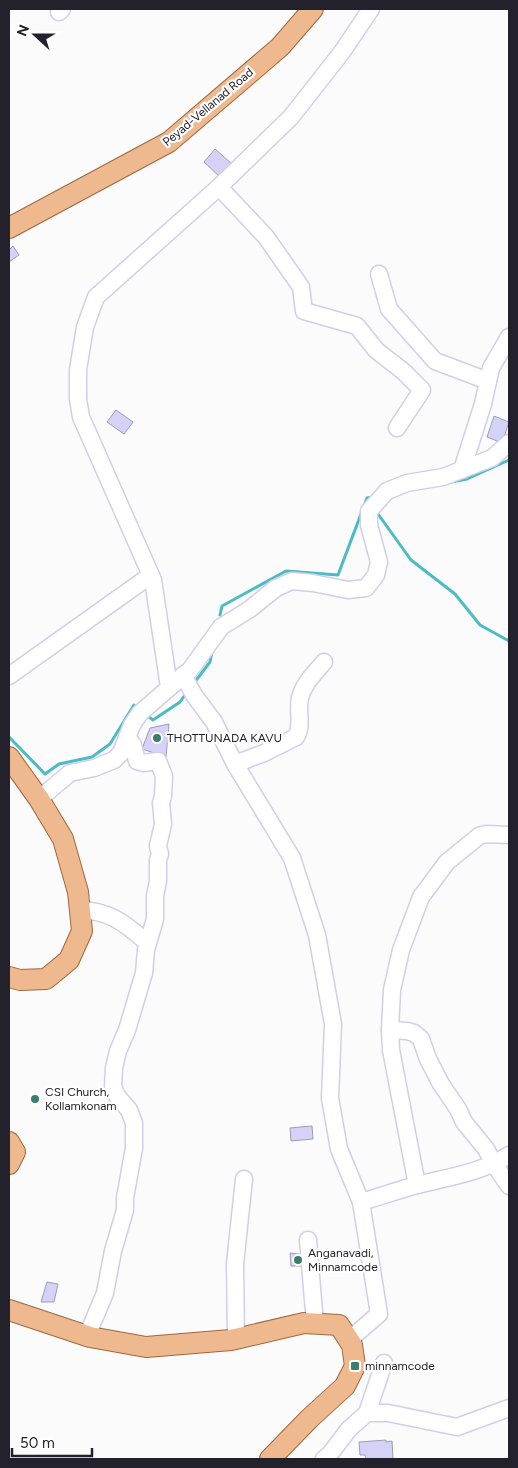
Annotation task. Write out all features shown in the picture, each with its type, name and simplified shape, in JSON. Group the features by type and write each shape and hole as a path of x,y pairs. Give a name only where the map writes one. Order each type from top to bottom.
{"main road":[{"name":"Peyad-Vellanad Road","path":"9,228 169,142 280,47 313,9"},
{"path":"9,978 20,980 46,978 69,960 82,931 78,892 64,839 39,799 10,761"},
{"path":"9,1142 15,1152 9,1164"},
{"path":"9,1310 87,1336 146,1347 236,1339 304,1323 339,1326 352,1346 355,1366 345,1386 270,1459"}],"street":[{"path":"169,687 151,575 81,417 78,400 78,370 85,327 96,297 219,187 291,117 342,52 371,9"},
{"path":"219,187 266,237 301,287 304,311 357,326 376,350 404,372 422,390 397,428"},
{"path":"379,274 389,308 436,361 488,381"},
{"path":"462,470 484,404 491,368 509,337"},
{"path":"349,1340 379,1314 360,1202 339,1149 330,1098 333,1024 317,935 292,858 235,764 214,722 188,684 190,670 221,627 250,609 276,588 292,581 348,590 366,588 376,575 379,562 369,525 369,511 387,491 408,483 443,477 492,458 509,442"},
{"path":"9,676 151,575"},
{"path":"235,764 264,753 296,737 300,732 300,699 304,686 324,662"},
{"path":"39,799 70,773 94,768 114,760 121,753 132,725 140,713 169,687 188,684"},
{"path":"87,1336 103,1300 113,1252 125,1210 125,1198 135,1132 129,1110 116,1096 114,1068 144,972 146,950 155,919 155,896 160,854 158,846 163,824 161,803 164,776 158,761 143,763 137,761 133,745 127,736"},
{"path":"417,1185 391,1050 392,990 401,950 421,897 447,862 479,836 486,834 509,835"},
{"path":"80,910 95,910 105,913 122,922 143,939"},
{"path":"390,1030 407,1031 421,1038 428,1059 441,1084 451,1097 464,1122 486,1149 509,1186"},
{"path":"360,1202 417,1185 472,1173 494,1164 509,1155"},
{"path":"236,1339 235,1264 244,1179"},
{"path":"308,1240 315,1324"},
{"path":"324,1459 349,1429 367,1414 384,1363"},
{"path":"367,1414 388,1413 457,1427 509,1408"}],"building":[{"path":"215,149 232,164 220,177 204,162"},
{"path":"13,246 19,255 9,262 9,250"},
{"path":"116,410 133,422 124,434 107,422"},
{"path":"494,416 509,422 502,443 487,437"},
{"name":"THOTTUNADA KAVU","path":"169,724 166,757 142,749 150,728"},
{"path":"312,1126 313,1139 291,1141 290,1128"},
{"name":"Anganavadi, Minnamcode","path":"290,1253 306,1255 306,1266 291,1266"},
{"path":"47,1282 58,1284 54,1302 41,1302"},
{"path":"386,1440 386,1442 392,1441 393,1459 366,1459 365,1455 360,1455 359,1442"}],"waterway":[{"path":"451,482 467,479 509,460"},
{"path":"220,615 222,606 286,571 338,575 367,498 372,497"},
{"path":"378,514 411,560 455,594 480,625 509,641"},
{"path":"194,683 210,662 212,651"},
{"path":"149,717 153,720 180,702 187,692"},
{"path":"9,737 45,774 59,764 92,757 110,744 134,705"}],"place":[{"name":"THOTTUNADA KAVU","path":"157,738"},
{"name":"CSI Church, Kollamkonam","path":"35,1099"},
{"name":"Anganavadi, Minnamcode","path":"298,1260"},
{"name":"minnamcode","path":"355,1366"}]}
